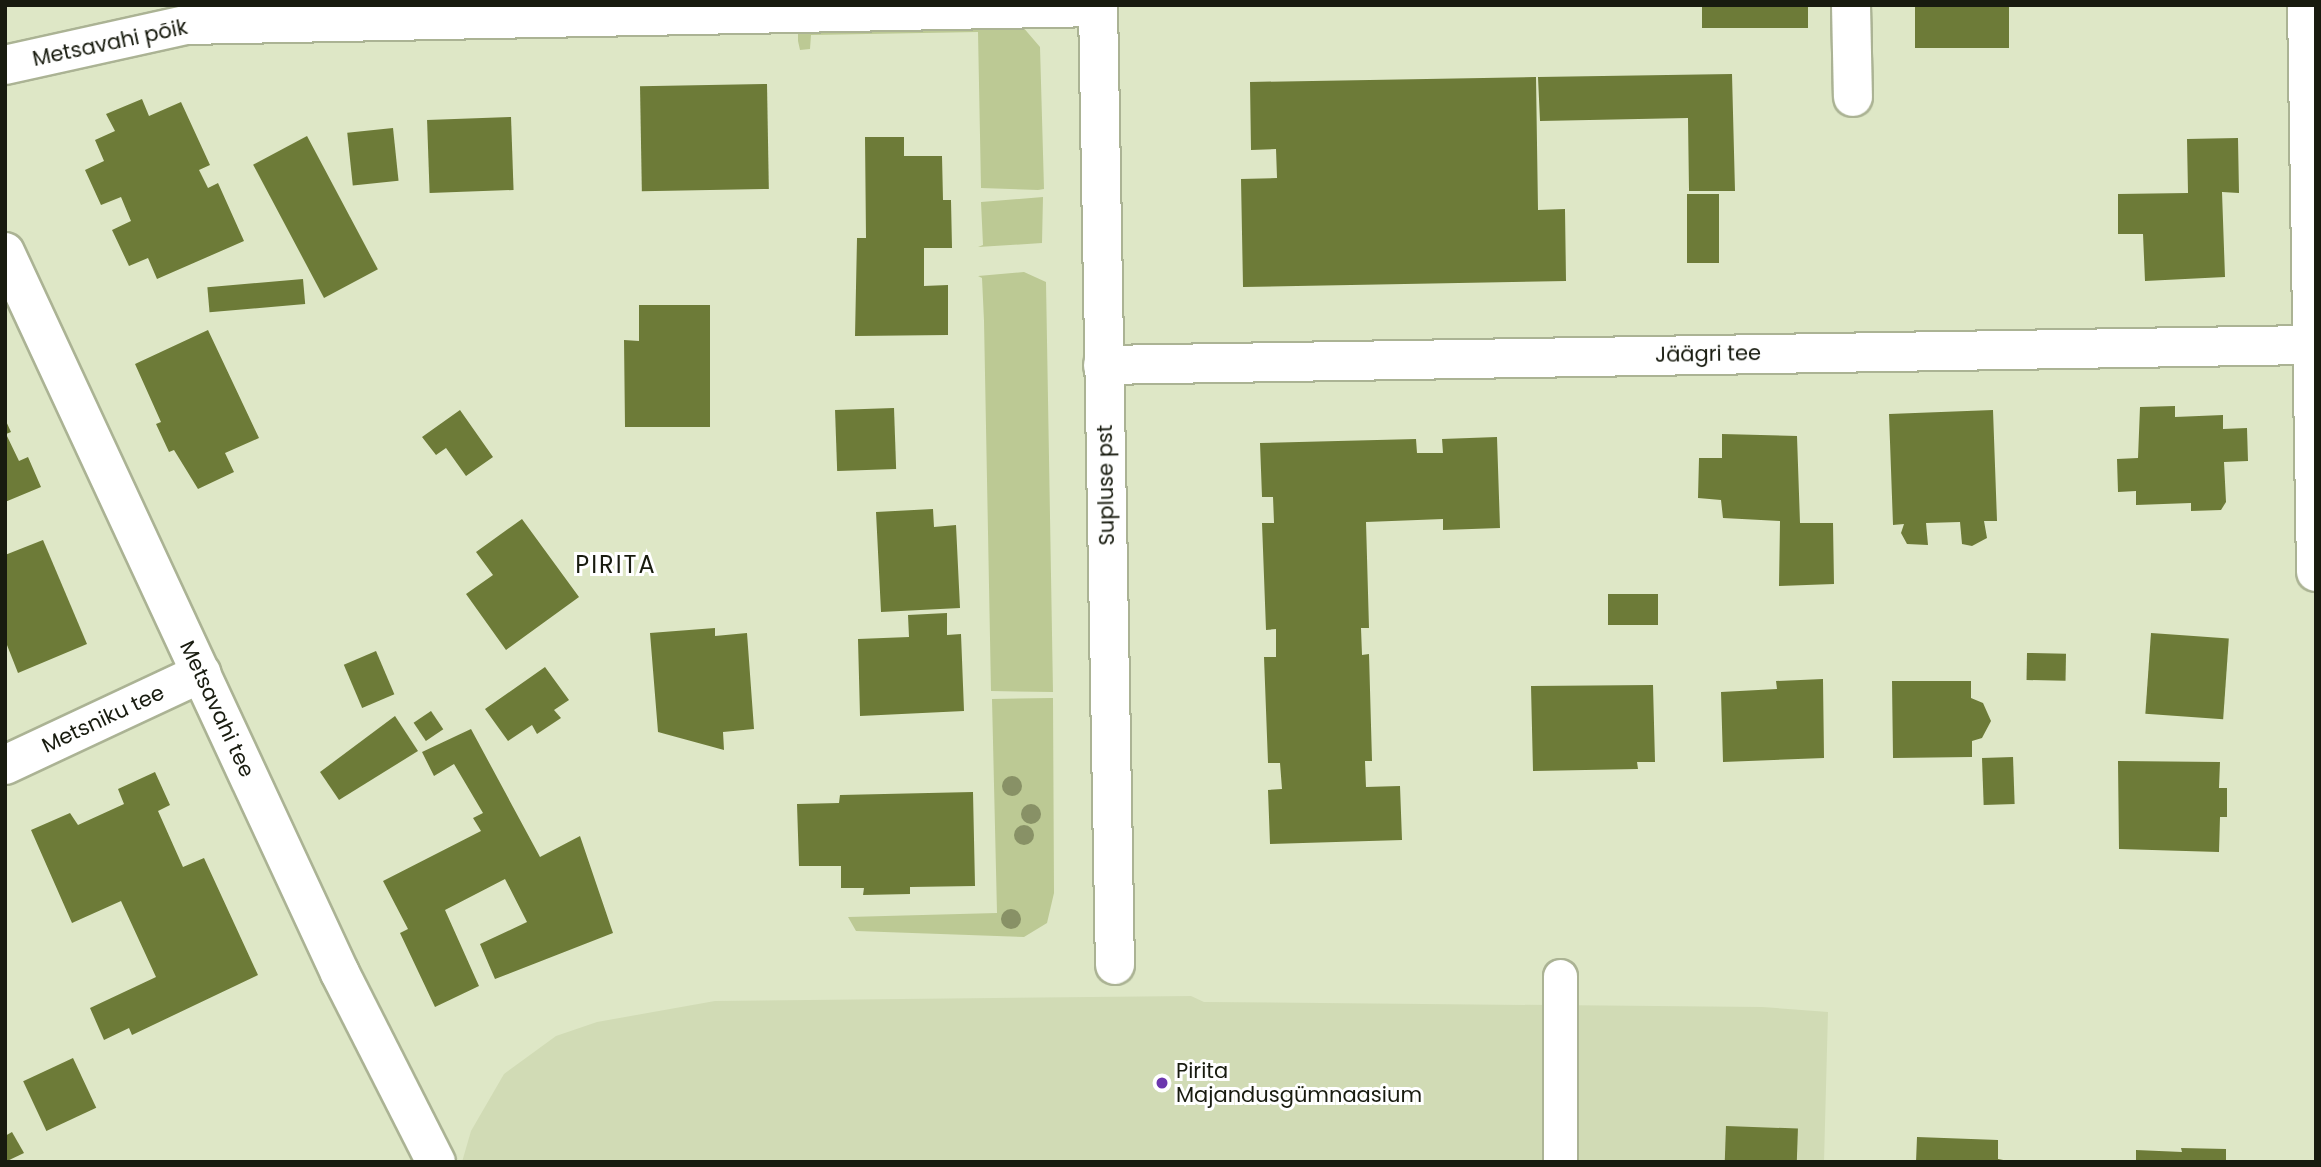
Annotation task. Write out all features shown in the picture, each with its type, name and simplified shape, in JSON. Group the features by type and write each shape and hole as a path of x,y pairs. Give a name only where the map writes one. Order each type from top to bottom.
{"street":[{"path":"1851,5 1853,97"},
{"path":"2307,5 2316,572"},
{"name":"Metsavahi põik","path":"5,65 186,25 1098,6"},
{"name":"Supluse pst","path":"1098,6 1115,965"},
{"name":"Metsavahi tee","path":"5,252 346,985 436,1162"},
{"name":"Jäägri tee","path":"1103,365 2312,345"},
{"name":"Metsniku tee","path":"5,765 201,673"}],"lane":[{"path":"1560,975 1560,1162"}],"shaded area":[{"path":"1022,26 1040,47 1044,189 1038,190 981,188 978,32 811,35 810,49 800,50 798,41 798,29"},
{"path":"1043,197 1042,243 978,247 983,245 981,202"},
{"path":"1024,272 1046,282 1053,692 991,691 984,321 982,278 978,276"},
{"path":"1053,698 1054,893 1047,923 1024,937 856,931 848,917 997,913 992,699"},
{"name":"Pirita Majandusgümnaasium","path":"1191,996 1204,1002 1762,1007 1828,1012 1824,1162 462,1162 471,1131 504,1074 556,1036 597,1022 715,1001"}],"building":[{"path":"1702,5 1808,5 1808,28 1702,28"},
{"path":"1915,5 2009,5 2009,48 1915,48"},
{"path":"1732,74 1735,191 1689,191 1688,118 1540,121 1538,77"},
{"path":"1536,77 1538,210 1565,209 1566,281 1243,287 1241,179 1277,178 1276,149 1251,150 1250,82"},
{"path":"767,84 769,189 642,191 640,86"},
{"path":"142,99 149,116 181,102 210,165 199,170 208,188 218,183 244,241 157,279 148,258 129,266 112,230 131,221 121,197 101,205 85,170 104,161 95,140 115,131 106,114"},
{"path":"511,117 514,190 430,193 427,120"},
{"path":"393,128 399,181 353,186 347,133"},
{"path":"307,136 378,269 324,298 253,165"},
{"path":"865,137 904,137 904,156 942,156 943,200 951,200 952,248 924,248 924,286 948,285 948,335 855,336 857,238 866,238"},
{"path":"2238,138 2239,193 2222,192 2225,277 2145,281 2143,234 2118,234 2118,194 2188,193 2187,139"},
{"path":"1687,194 1719,194 1719,263 1687,263"},
{"path":"303,279 305,304 210,312 207,287"},
{"path":"639,305 710,305 710,427 625,427 624,340 639,341"},
{"path":"208,330 259,438 225,453 234,472 198,489 174,450 169,452 156,424 161,422 135,364"},
{"path":"2175,406 2175,417 2223,415 2223,429 2247,428 2248,461 2224,462 2226,502 2221,510 2191,511 2191,503 2136,505 2136,491 2118,492 2117,459 2138,458 2140,407"},
{"path":"894,408 896,469 837,471 835,410"},
{"path":"460,410 493,457 466,476 446,448 436,455 422,437"},
{"path":"1993,410 1997,521 1984,521 1987,538 1972,546 1962,544 1960,522 1926,523 1928,545 1907,544 1901,533 1904,524 1893,525 1889,414"},
{"path":"5,419 11,432 6,434 19,461 28,457 41,487 5,502"},
{"path":"1722,434 1797,436 1800,523 1833,523 1834,584 1779,586 1780,521 1723,518 1721,500 1698,498 1699,458 1722,458"},
{"path":"1497,437 1500,528 1443,530 1443,519 1366,522 1369,628 1361,628 1362,655 1369,654 1372,761 1365,761 1366,787 1400,786 1402,840 1270,844 1268,790 1282,789 1280,763 1268,763 1264,657 1276,657 1276,629 1266,630 1262,523 1274,523 1273,497 1262,497 1260,443 1416,439 1417,453 1443,453 1442,439"},
{"path":"933,509 934,527 956,525 960,608 881,612 876,512"},
{"path":"522,519 579,597 506,650 466,594 493,575 476,552"},
{"path":"43,540 87,644 18,673 5,640 5,555"},
{"path":"1608,594 1658,594 1658,625 1608,625"},
{"path":"947,613 947,635 961,634 964,711 860,716 858,639 909,637 908,615"},
{"path":"715,628 715,636 747,633 754,729 723,732 724,750 658,732 650,633"},
{"path":"2151,633 2229,638 2223,719 2145,714"},
{"path":"376,651 394,694 362,708 344,665"},
{"path":"2027,653 2066,654 2066,681 2027,680"},
{"path":"545,667 569,700 554,710 561,718 537,734 532,725 508,741 485,709"},
{"path":"1823,679 1824,758 1723,762 1721,692 1777,689 1776,681"},
{"path":"1892,681 1971,681 1971,698 1983,703 1991,721 1982,738 1972,741 1972,757 1893,758"},
{"path":"1653,685 1655,762 1637,762 1638,769 1533,771 1531,686"},
{"path":"431,711 443,729 426,741 414,723"},
{"path":"395,716 418,751 339,800 320,772"},
{"path":"471,729 540,857 580,836 613,933 495,979 480,944 527,922 505,879 445,910 479,986 435,1007 400,933 408,929 383,881 481,831 473,818 483,813 454,764 434,776 422,752"},
{"path":"2013,757 2015,804 1984,805 1982,758"},
{"path":"2118,761 2220,762 2219,788 2227,788 2227,817 2220,817 2219,852 2119,849"},
{"path":"155,772 170,805 158,811 183,867 204,858 258,975 132,1035 129,1028 104,1040 90,1008 156,977 121,901 72,923 31,830 70,813 78,825 124,804 118,789"},
{"path":"973,792 975,886 910,887 910,894 863,895 864,888 841,888 841,866 799,866 797,804 839,803 840,795"},
{"path":"73,1058 96,1108 46,1131 23,1081"},
{"path":"1726,1126 1798,1129 1797,1162 1725,1162"},
{"path":"12,1132 24,1153 5,1162 5,1136"},
{"path":"1917,1137 1998,1140 1998,1159 2014,1162 1916,1162"},
{"path":"2181,1148 2226,1149 2226,1162 2136,1162 2136,1150 2182,1152"}],"place":[{"name":"Pirita Majandusgümnaasium","path":"1162,1083"}],"district":[{"name":"PIRITA","path":"616,565"}]}
